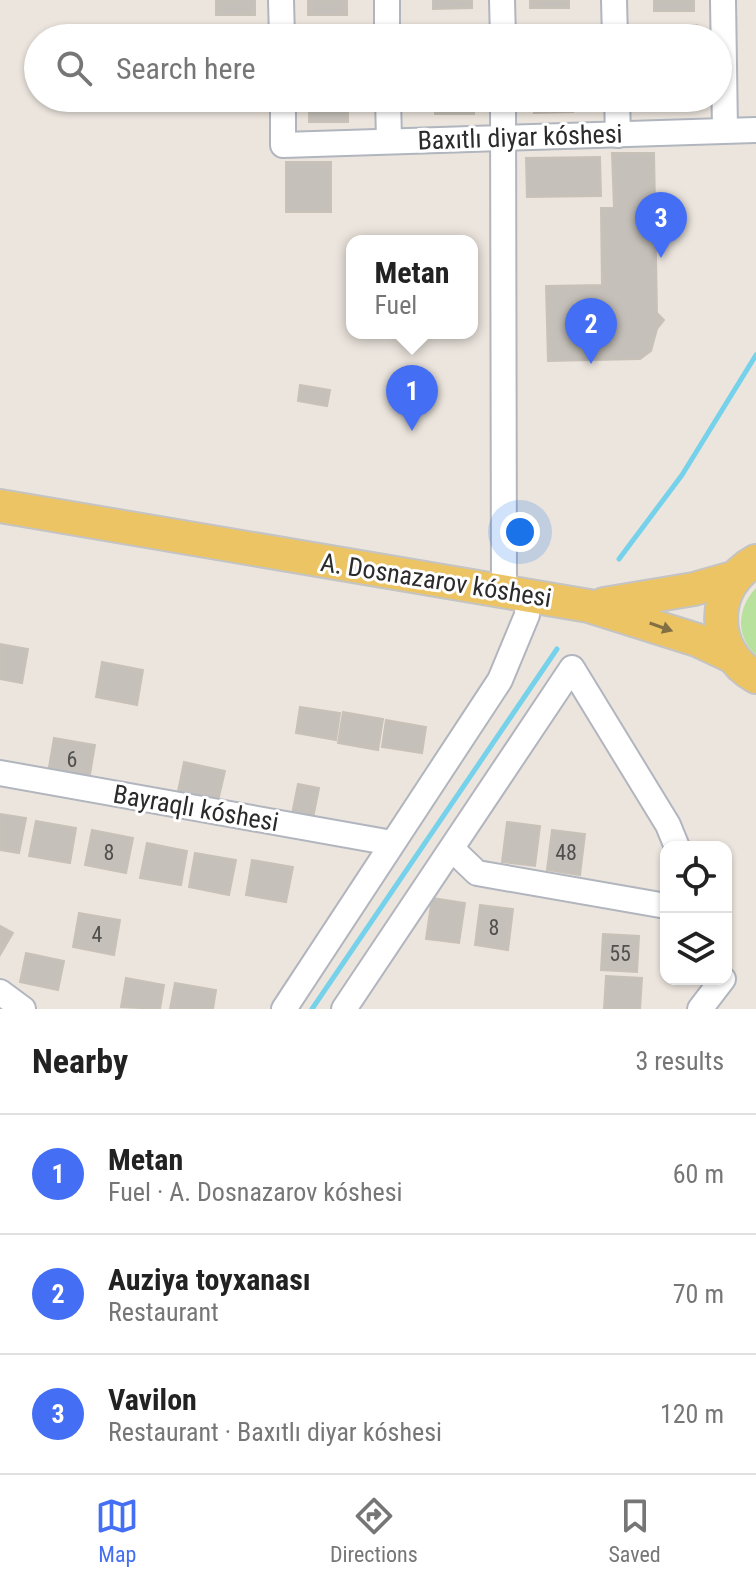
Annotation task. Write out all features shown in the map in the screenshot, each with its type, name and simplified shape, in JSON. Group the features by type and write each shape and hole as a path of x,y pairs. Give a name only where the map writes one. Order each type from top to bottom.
{"main road":[{"name":"A. Dosnazarov kóshesi","path":"0,506 589,606"},
{"path":"589,606 652,597 746,569"},
{"path":"731,656 722,637 720,616 725,595 746,569"},
{"path":"589,606 697,640 731,656 756,677"}],"street":[{"path":"281,0 282,24"},
{"path":"387,0 387,24"},
{"path":"502,0 503,24"},
{"path":"614,0 615,24"},
{"path":"723,0 723,24"},
{"name":"Baxıtlı diyar kóshesi","path":"283,112 283,145 756,130"},
{"path":"388,112 389,140"},
{"path":"284,1009 500,680 527,615 516,592 503,112"},
{"path":"617,112 618,135"},
{"path":"725,112 725,130"},
{"path":"344,1009 572,668 668,825 675,841"},
{"name":"Bayraqlı kóshesi","path":"0,773 392,843"},
{"path":"452,849 477,873 660,905"},
{"path":"700,1009 718,985"},
{"path":"0,992 23,1009"}],"green space":[{"path":"756,588 756,655 744,639 741,622 745,604"}],"building":[{"path":"216,0 255,0 255,15 216,15"},
{"path":"308,0 347,0 347,15 308,15"},
{"path":"433,0 472,0 472,8 433,9"},
{"path":"530,0 569,0 569,8 530,8"},
{"path":"654,0 694,0 694,11 654,11"},
{"path":"309,112 348,112 348,122 309,122"},
{"path":"435,112 474,112 474,114"},
{"path":"612,153 654,153 657,313 664,320 657,329 651,351 640,359 548,361 546,286 602,285 601,208 614,208"},
{"path":"600,157 601,196 527,197 526,158"},
{"path":"286,162 331,162 331,212 286,212"},
{"path":"300,385 330,390 327,406 298,401"},
{"path":"0,644 28,649 22,683 0,679"},
{"path":"102,662 143,670 137,705 96,697"},
{"path":"300,707 340,713 336,740 296,733"},
{"path":"343,712 383,719 378,750 338,743"},
{"path":"386,720 426,727 422,753 382,747"},
{"path":"54,738 95,745 89,780 48,773"},
{"path":"184,762 225,771 217,805 177,796"},
{"path":"298,784 319,788 312,823 291,819"},
{"path":"0,814 26,818 19,853 0,850"},
{"path":"36,821 76,828 70,863 29,856"},
{"path":"507,822 540,826 535,866 502,862"},
{"path":"92,830 133,838 126,873 85,865"},
{"path":"552,830 585,834 580,875 547,870"},
{"path":"147,843 187,851 181,885 140,878"},
{"path":"195,853 236,860 229,895 189,887"},
{"path":"252,860 293,867 286,902 246,895"},
{"path":"432,898 465,903 459,943 426,939"},
{"path":"480,905 513,909 508,950 475,945"},
{"path":"79,913 120,920 114,955 73,947"},
{"path":"0,926 13,933 0,955"},
{"path":"603,934 639,936 637,972 601,970"},
{"path":"26,953 64,961 58,990 20,982"},
{"path":"606,976 642,978 640,1009 604,1009"},
{"path":"126,978 164,985 160,1009 121,1007"},
{"path":"175,983 216,990 213,1009 170,1009"}],"waterway":[{"path":"619,559 682,475 756,355"},
{"path":"312,1009 557,649"}],"place":[{"name":"Vavilon","path":"661,258"},
{"name":"Auziya toyxanası","path":"591,364"},
{"name":"Metan","path":"412,431"}]}
